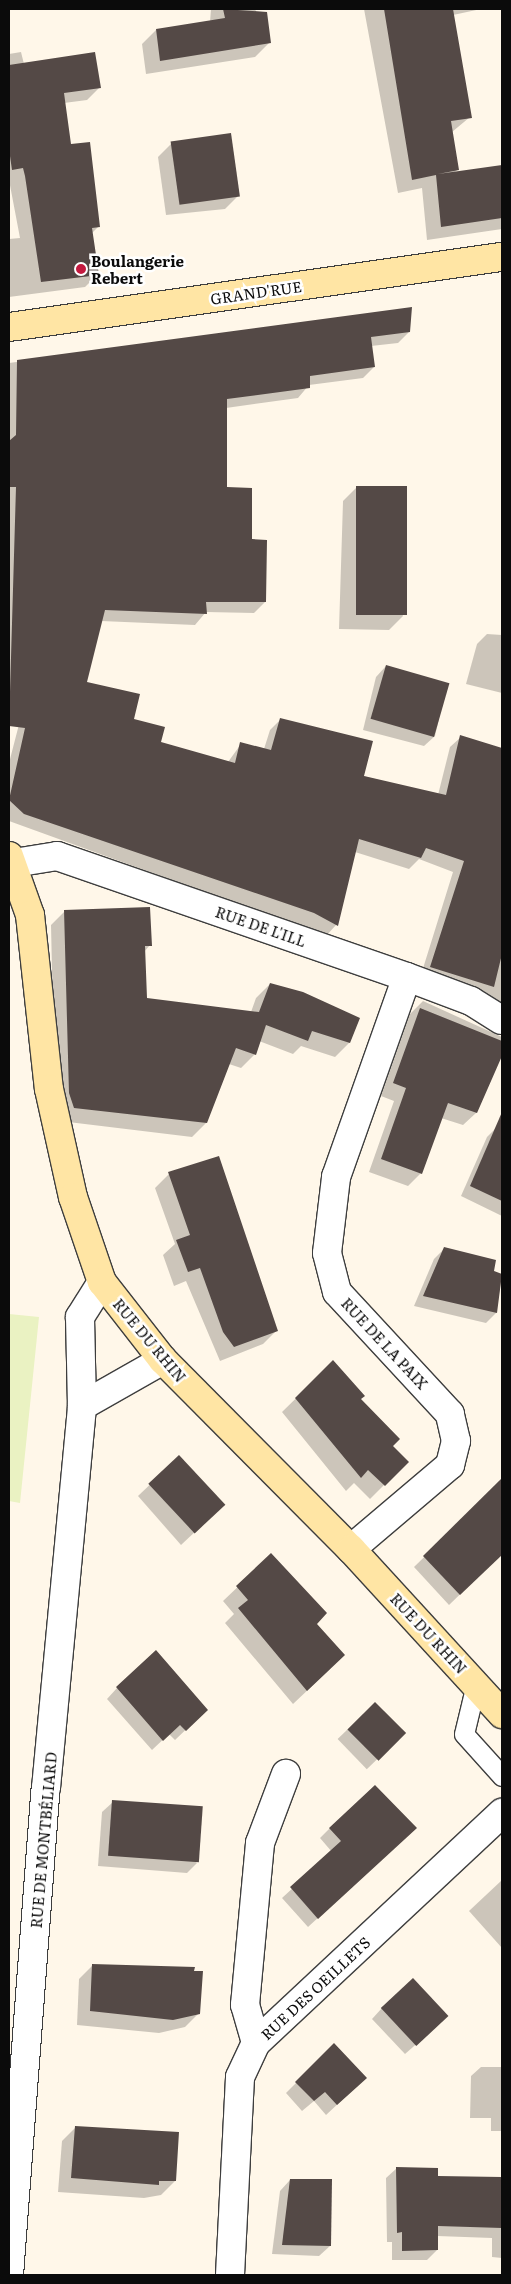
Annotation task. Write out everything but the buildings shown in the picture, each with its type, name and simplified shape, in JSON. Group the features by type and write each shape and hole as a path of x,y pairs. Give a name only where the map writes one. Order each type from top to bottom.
{"street":[{"name":"GRAND'RUE","path":"9,327 502,257"},
{"name":"RUE DE L'ILL","path":"11,859 57,856 407,977 471,1001 502,1020"},
{"name":"RUE DU RHIN","path":"11,859 30,916 49,1089 73,1197 102,1282 163,1360 351,1549 502,1714"},
{"name":"RUE DE LA PAIX","path":"351,1549 450,1465 456,1441 450,1414 337,1292 326,1253 336,1178 407,977"},
{"name":"RUE DE MONTBÉLIARD","path":"9,2275 46,1788 82,1406 80,1317 102,1282"},
{"path":"82,1406 163,1360"},
{"path":"256,2043 246,2005 260,1843 286,1774"},
{"name":"RUE DES OEILLETS","path":"230,2275 240,2077 256,2043 502,1813"}],"lane":[{"path":"476,1684 464,1734 502,1776"}],"green space":[{"path":"9,1314 39,1317 20,1503 9,1501"}],"place":[{"name":"Boulangerie Rebert","path":"81,269"}]}
